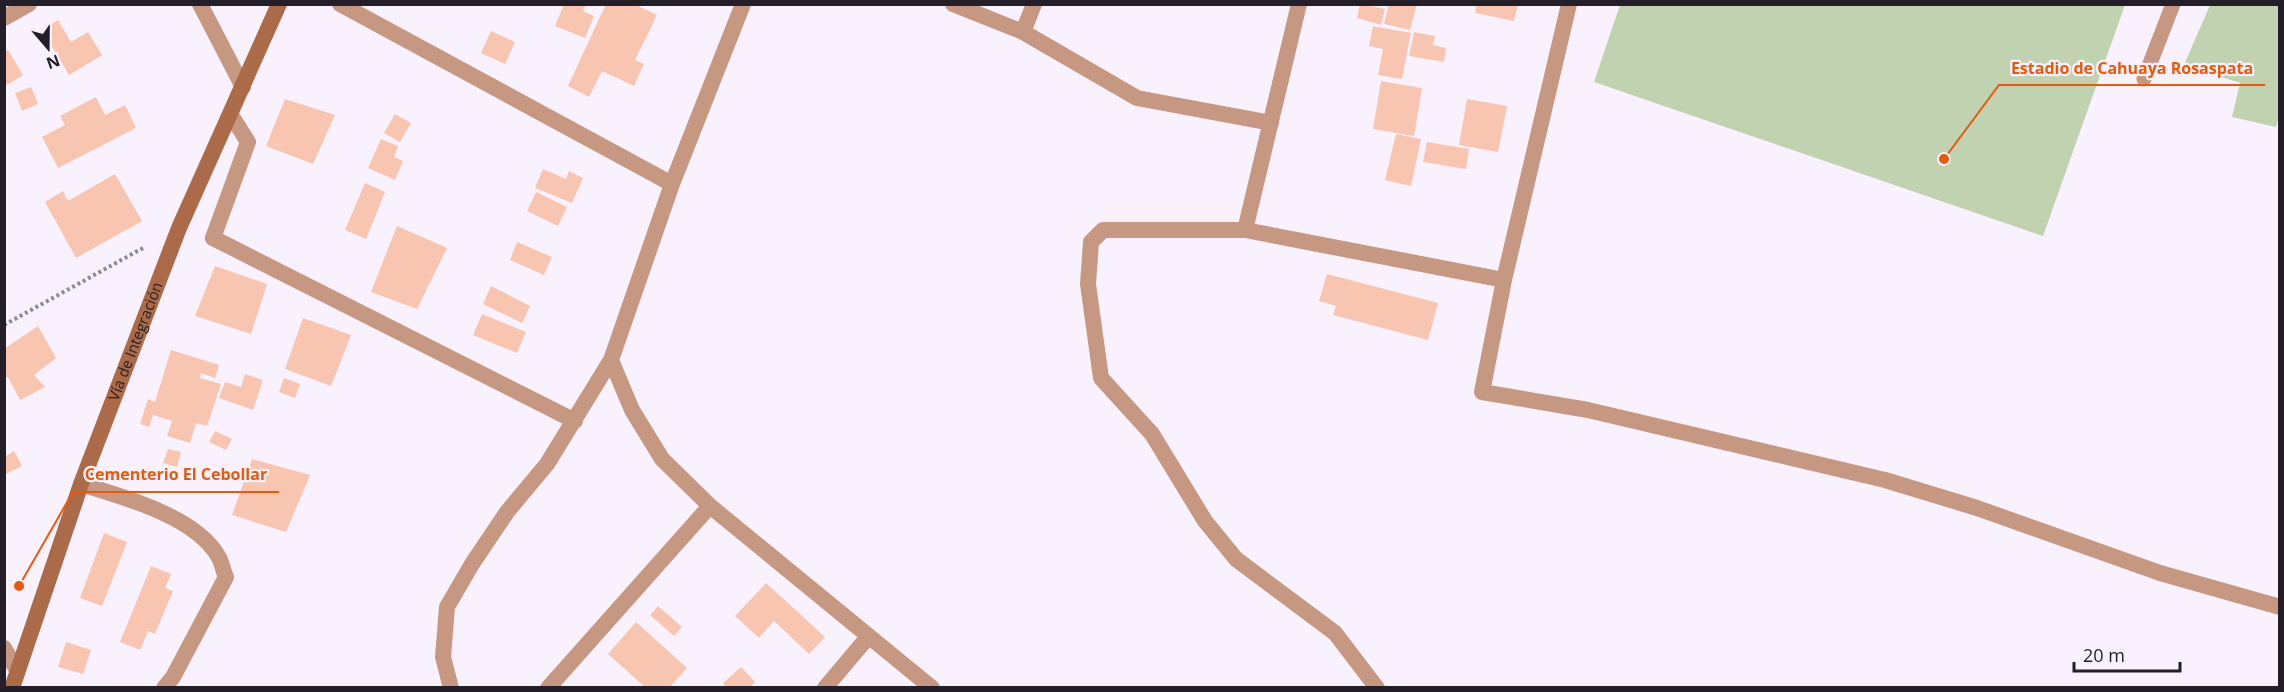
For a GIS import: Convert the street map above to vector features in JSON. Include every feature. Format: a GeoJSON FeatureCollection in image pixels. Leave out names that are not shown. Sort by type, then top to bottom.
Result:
{"type":"FeatureCollection","features":[{"type":"Feature","properties":{"kind":"main road","name":"Vía de Integración"},"geometry":{"type":"LineString","coordinates":[[12,687],[81,484],[179,228],[279,4]]}},
{"type":"Feature","properties":{"kind":"street"},"geometry":{"type":"LineString","coordinates":[[4,18],[29,4]]}},
{"type":"Feature","properties":{"kind":"street"},"geometry":{"type":"LineString","coordinates":[[200,4],[243,87]]}},
{"type":"Feature","properties":{"kind":"street"},"geometry":{"type":"LineString","coordinates":[[340,4],[672,184]]}},
{"type":"Feature","properties":{"kind":"street"},"geometry":{"type":"LineString","coordinates":[[451,687],[442,657],[447,607],[472,564],[507,512],[547,464],[611,360],[672,184],[743,4]]}},
{"type":"Feature","properties":{"kind":"street"},"geometry":{"type":"LineString","coordinates":[[953,4],[1023,33],[1137,98],[1271,123]]}},
{"type":"Feature","properties":{"kind":"street"},"geometry":{"type":"LineString","coordinates":[[1023,33],[1034,4]]}},
{"type":"Feature","properties":{"kind":"street"},"geometry":{"type":"LineString","coordinates":[[1245,230],[1299,4]]}},
{"type":"Feature","properties":{"kind":"street"},"geometry":{"type":"LineString","coordinates":[[1569,4],[1504,280],[1482,392],[1588,410],[1885,480],[1977,508],[2160,573],[2280,607]]}},
{"type":"Feature","properties":{"kind":"street"},"geometry":{"type":"LineString","coordinates":[[231,115],[248,142],[213,238],[575,421]]}},
{"type":"Feature","properties":{"kind":"street"},"geometry":{"type":"LineString","coordinates":[[1377,687],[1335,633],[1236,559],[1205,521],[1152,434],[1101,378],[1088,284],[1091,242],[1103,230],[1245,230],[1504,280]]}},
{"type":"Feature","properties":{"kind":"street"},"geometry":{"type":"LineString","coordinates":[[611,360],[632,410],[662,459],[710,506],[932,687]]}},
{"type":"Feature","properties":{"kind":"street"},"geometry":{"type":"LineString","coordinates":[[81,484],[118,495],[176,519],[200,536],[218,555],[226,577],[172,677],[164,687]]}},
{"type":"Feature","properties":{"kind":"street"},"geometry":{"type":"LineString","coordinates":[[548,687],[710,506]]}},
{"type":"Feature","properties":{"kind":"street"},"geometry":{"type":"LineString","coordinates":[[825,687],[868,637]]}},
{"type":"Feature","properties":{"kind":"street"},"geometry":{"type":"LineString","coordinates":[[4,648],[17,670]]}},
{"type":"Feature","properties":{"kind":"lane"},"geometry":{"type":"LineString","coordinates":[[2144,79],[2173,4]]}},
{"type":"Feature","properties":{"kind":"path"},"geometry":{"type":"LineString","coordinates":[[4,325],[179,228]]}},
{"type":"Feature","properties":{"kind":"green space"},"geometry":{"type":"Polygon","coordinates":[[[1620,4],[2125,5],[2043,236],[1594,82],[1620,4]]]}},
{"type":"Feature","properties":{"kind":"green space"},"geometry":{"type":"Polygon","coordinates":[[[2276,4],[2280,6],[2280,114],[2276,127],[2232,117],[2240,83],[2184,65],[2210,5],[2276,4]]]}},
{"type":"Feature","properties":{"kind":"building"},"geometry":{"type":"Polygon","coordinates":[[[564,4],[586,4],[583,11],[594,16],[585,38],[555,26],[564,4]]]}},
{"type":"Feature","properties":{"kind":"building"},"geometry":{"type":"Polygon","coordinates":[[[606,4],[634,4],[657,15],[635,60],[644,64],[634,86],[602,71],[589,97],[568,86],[606,4]]]}},
{"type":"Feature","properties":{"kind":"building"},"geometry":{"type":"Polygon","coordinates":[[[1360,4],[1385,9],[1381,25],[1357,18],[1360,4]]]}},
{"type":"Feature","properties":{"kind":"building"},"geometry":{"type":"Polygon","coordinates":[[[1389,4],[1417,4],[1410,30],[1384,24],[1389,4]]]}},
{"type":"Feature","properties":{"kind":"building"},"geometry":{"type":"Polygon","coordinates":[[[1477,4],[1518,4],[1514,21],[1475,13],[1477,4]]]}},
{"type":"Feature","properties":{"kind":"building"},"geometry":{"type":"Polygon","coordinates":[[[58,20],[71,42],[88,32],[102,55],[69,75],[42,30],[58,20]]]}},
{"type":"Feature","properties":{"kind":"building"},"geometry":{"type":"Polygon","coordinates":[[[1373,26],[1411,33],[1402,79],[1378,75],[1383,49],[1369,46],[1373,26]]]}},
{"type":"Feature","properties":{"kind":"building"},"geometry":{"type":"Polygon","coordinates":[[[491,31],[515,42],[505,64],[481,53],[491,31]]]}},
{"type":"Feature","properties":{"kind":"building"},"geometry":{"type":"Polygon","coordinates":[[[1414,32],[1435,36],[1433,45],[1446,48],[1444,62],[1409,56],[1414,32]]]}},
{"type":"Feature","properties":{"kind":"building"},"geometry":{"type":"Polygon","coordinates":[[[8,50],[23,75],[7,85],[4,80],[4,52],[8,50]]]}},
{"type":"Feature","properties":{"kind":"building"},"geometry":{"type":"Polygon","coordinates":[[[1381,81],[1422,88],[1414,136],[1373,129],[1381,81]]]}},
{"type":"Feature","properties":{"kind":"building"},"geometry":{"type":"Polygon","coordinates":[[[31,87],[38,104],[22,111],[15,93],[31,87]]]}},
{"type":"Feature","properties":{"kind":"building"},"geometry":{"type":"Polygon","coordinates":[[[96,97],[105,115],[125,105],[136,128],[58,168],[42,137],[65,125],[60,116],[96,97]]]}},
{"type":"Feature","properties":{"kind":"building"},"geometry":{"type":"Polygon","coordinates":[[[285,99],[335,115],[313,164],[266,146],[285,99]]]}},
{"type":"Feature","properties":{"kind":"building"},"geometry":{"type":"Polygon","coordinates":[[[1467,99],[1507,106],[1498,152],[1459,145],[1467,99]]]}},
{"type":"Feature","properties":{"kind":"building"},"geometry":{"type":"Polygon","coordinates":[[[395,114],[411,123],[400,142],[384,133],[395,114]]]}},
{"type":"Feature","properties":{"kind":"building"},"geometry":{"type":"Polygon","coordinates":[[[1396,134],[1421,139],[1411,186],[1385,180],[1396,134]]]}},
{"type":"Feature","properties":{"kind":"building"},"geometry":{"type":"Polygon","coordinates":[[[381,139],[398,146],[394,157],[403,161],[395,180],[368,168],[381,139]]]}},
{"type":"Feature","properties":{"kind":"building"},"geometry":{"type":"Polygon","coordinates":[[[1427,142],[1469,149],[1466,169],[1423,162],[1427,142]]]}},
{"type":"Feature","properties":{"kind":"building"},"geometry":{"type":"Polygon","coordinates":[[[543,169],[566,179],[569,171],[583,178],[572,203],[535,188],[543,169]]]}},
{"type":"Feature","properties":{"kind":"building"},"geometry":{"type":"Polygon","coordinates":[[[115,174],[142,221],[76,258],[45,202],[63,191],[68,201],[115,174]]]}},
{"type":"Feature","properties":{"kind":"building"},"geometry":{"type":"Polygon","coordinates":[[[365,183],[385,192],[366,239],[345,230],[365,183]]]}},
{"type":"Feature","properties":{"kind":"building"},"geometry":{"type":"Polygon","coordinates":[[[536,192],[567,207],[558,226],[527,211],[536,192]]]}},
{"type":"Feature","properties":{"kind":"building"},"geometry":{"type":"Polygon","coordinates":[[[397,226],[447,248],[417,309],[371,292],[397,226]]]}},
{"type":"Feature","properties":{"kind":"building"},"geometry":{"type":"Polygon","coordinates":[[[517,242],[552,257],[544,275],[510,260],[517,242]]]}},
{"type":"Feature","properties":{"kind":"building"},"geometry":{"type":"Polygon","coordinates":[[[215,266],[267,284],[251,334],[195,316],[215,266]]]}},
{"type":"Feature","properties":{"kind":"building"},"geometry":{"type":"Polygon","coordinates":[[[1327,274],[1438,303],[1428,340],[1333,315],[1336,306],[1319,301],[1327,274]]]}},
{"type":"Feature","properties":{"kind":"building"},"geometry":{"type":"Polygon","coordinates":[[[491,286],[530,306],[522,323],[483,304],[491,286]]]}},
{"type":"Feature","properties":{"kind":"building"},"geometry":{"type":"Polygon","coordinates":[[[482,314],[526,332],[517,353],[473,335],[482,314]]]}},
{"type":"Feature","properties":{"kind":"building"},"geometry":{"type":"Polygon","coordinates":[[[303,318],[351,335],[331,386],[285,369],[303,318]]]}},
{"type":"Feature","properties":{"kind":"building"},"geometry":{"type":"Polygon","coordinates":[[[38,326],[56,358],[34,375],[45,387],[20,400],[8,377],[4,378],[4,349],[38,326]]]}},
{"type":"Feature","properties":{"kind":"building"},"geometry":{"type":"Polygon","coordinates":[[[171,350],[219,365],[215,378],[201,373],[200,378],[221,384],[207,426],[196,423],[190,443],[167,436],[172,421],[153,415],[149,427],[140,424],[148,399],[155,402],[171,350]]]}},
{"type":"Feature","properties":{"kind":"building"},"geometry":{"type":"Polygon","coordinates":[[[245,374],[263,380],[253,410],[219,398],[225,382],[241,387],[245,374]]]}},
{"type":"Feature","properties":{"kind":"building"},"geometry":{"type":"Polygon","coordinates":[[[284,378],[300,384],[295,398],[279,392],[284,378]]]}},
{"type":"Feature","properties":{"kind":"building"},"geometry":{"type":"Polygon","coordinates":[[[215,431],[232,439],[226,450],[209,442],[215,431]]]}},
{"type":"Feature","properties":{"kind":"building"},"geometry":{"type":"Polygon","coordinates":[[[168,449],[181,452],[177,467],[163,463],[168,449]]]}},
{"type":"Feature","properties":{"kind":"building"},"geometry":{"type":"Polygon","coordinates":[[[14,451],[22,466],[4,475],[4,457],[14,451]]]}},
{"type":"Feature","properties":{"kind":"building"},"geometry":{"type":"Polygon","coordinates":[[[252,459],[310,475],[286,532],[232,515],[252,459]]]}},
{"type":"Feature","properties":{"kind":"building"},"geometry":{"type":"Polygon","coordinates":[[[104,533],[127,542],[102,606],[80,598],[104,533]]]}},
{"type":"Feature","properties":{"kind":"building"},"geometry":{"type":"Polygon","coordinates":[[[151,566],[171,574],[165,588],[173,591],[155,634],[148,631],[140,650],[120,642],[151,566]]]}},
{"type":"Feature","properties":{"kind":"building"},"geometry":{"type":"Polygon","coordinates":[[[766,583],[825,637],[809,654],[774,621],[759,638],[735,616],[766,583]]]}},
{"type":"Feature","properties":{"kind":"building"},"geometry":{"type":"Polygon","coordinates":[[[658,606],[682,627],[674,636],[650,615],[658,606]]]}},
{"type":"Feature","properties":{"kind":"building"},"geometry":{"type":"Polygon","coordinates":[[[636,622],[687,668],[669,688],[646,688],[608,654],[636,622]]]}},
{"type":"Feature","properties":{"kind":"building"},"geometry":{"type":"Polygon","coordinates":[[[66,642],[91,650],[83,674],[58,667],[66,642]]]}},
{"type":"Feature","properties":{"kind":"building"},"geometry":{"type":"Polygon","coordinates":[[[741,667],[755,682],[749,688],[726,688],[723,683],[741,667]]]}},
{"type":"Feature","properties":{"kind":"place","name":"Estadio de Cahuaya Rosaspata"},"geometry":{"type":"Point","coordinates":[1944,159]}},
{"type":"Feature","properties":{"kind":"place","name":"Cementerio El Cebollar"},"geometry":{"type":"Point","coordinates":[19,586]}}]}
